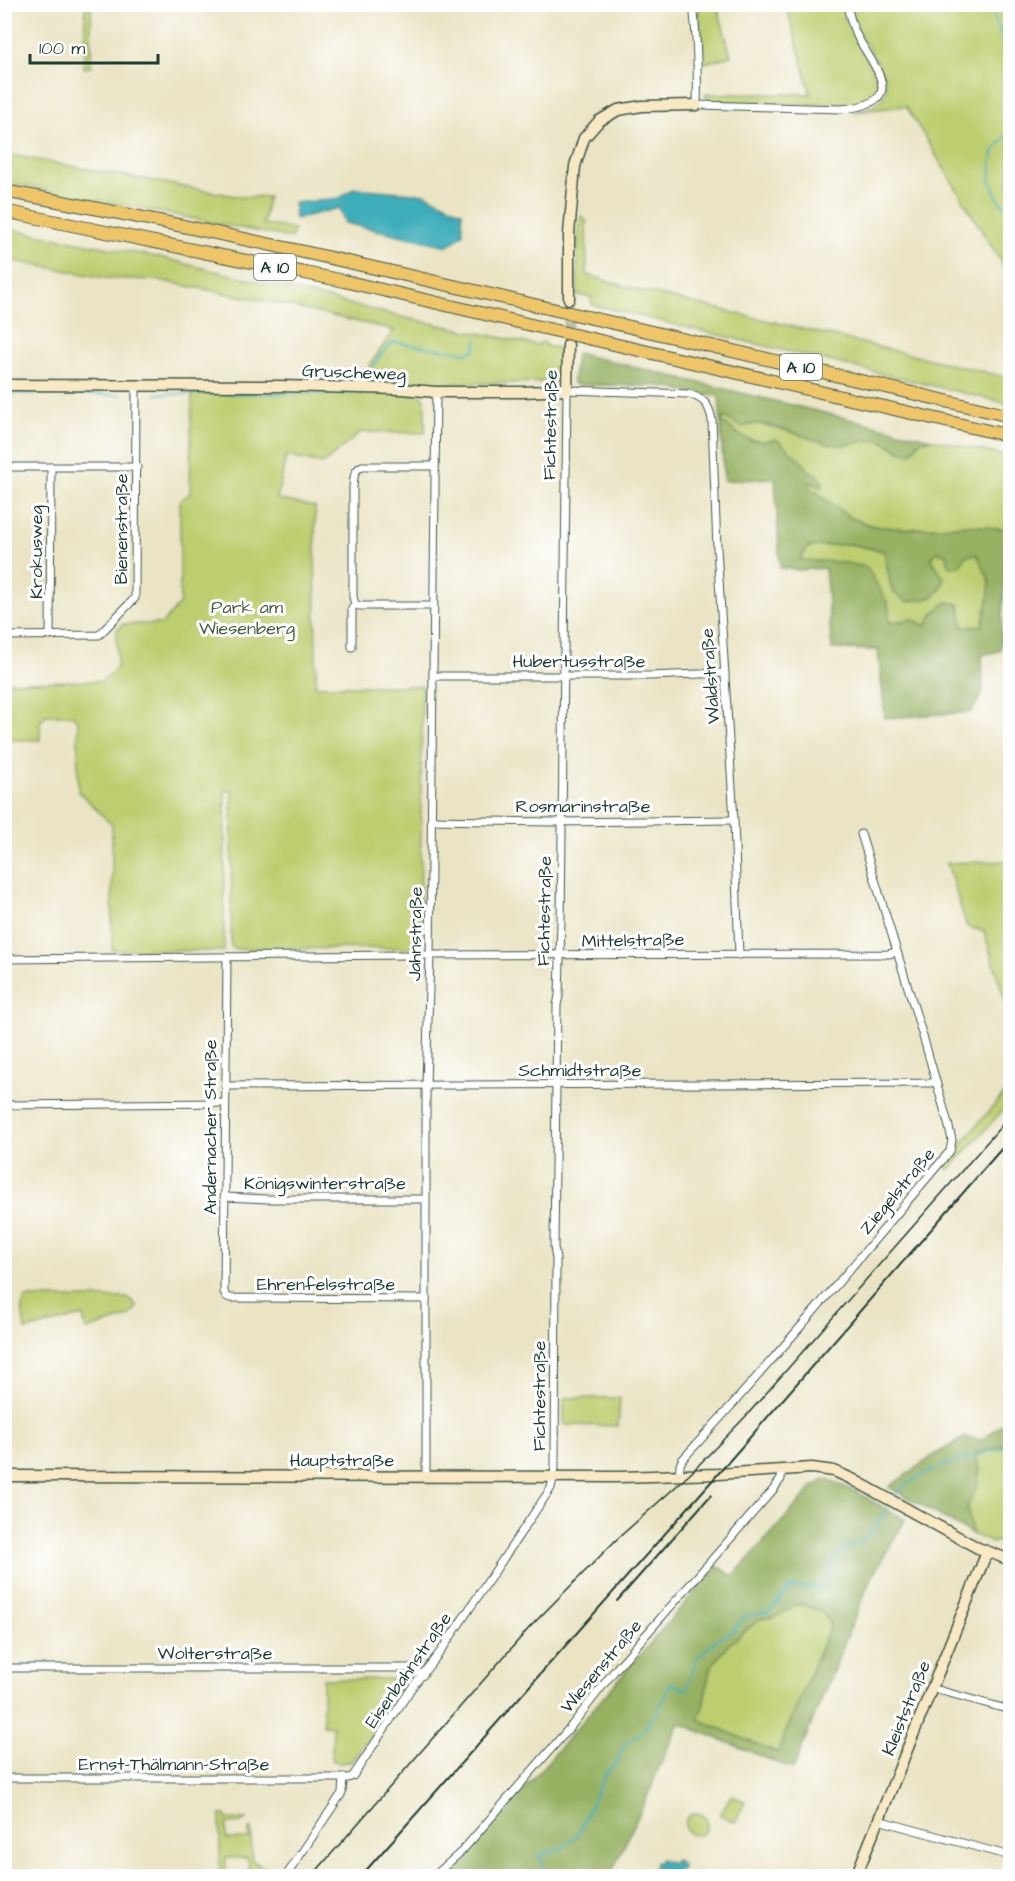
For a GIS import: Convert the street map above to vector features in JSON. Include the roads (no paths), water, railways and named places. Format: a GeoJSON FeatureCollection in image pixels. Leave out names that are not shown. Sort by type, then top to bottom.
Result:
{"type":"FeatureCollection","features":[{"type":"Feature","properties":{"kind":"highway","name":"A 10"},"geometry":{"type":"LineString","coordinates":[[4,191],[349,261],[1011,416]]}},
{"type":"Feature","properties":{"kind":"highway","name":"A 10"},"geometry":{"type":"LineString","coordinates":[[4,211],[344,281],[1011,436]]}},
{"type":"Feature","properties":{"kind":"street"},"geometry":{"type":"LineString","coordinates":[[693,4],[697,34],[697,105]]}},
{"type":"Feature","properties":{"kind":"street"},"geometry":{"type":"LineString","coordinates":[[568,299],[569,234],[575,166],[584,138],[599,121],[618,110],[642,105],[842,109],[857,108],[872,103],[882,92],[880,74],[856,34],[847,4]]}},
{"type":"Feature","properties":{"kind":"street","name":"Fichtestraße"},"geometry":{"type":"LineString","coordinates":[[555,1476],[556,1260],[554,1247],[567,558],[565,534],[568,345]]}},
{"type":"Feature","properties":{"kind":"street","name":"Gruscheweg"},"geometry":{"type":"LineString","coordinates":[[4,385],[280,386],[436,392],[567,390],[689,394],[701,398]]}},
{"type":"Feature","properties":{"kind":"street","name":"Bienenstraße"},"geometry":{"type":"LineString","coordinates":[[4,636],[99,635],[135,598],[136,386]]}},
{"type":"Feature","properties":{"kind":"street","name":"Jahnstraße"},"geometry":{"type":"LineString","coordinates":[[426,1476],[426,1086],[430,956],[436,392]]}},
{"type":"Feature","properties":{"kind":"street","name":"Waldstraße"},"geometry":{"type":"LineString","coordinates":[[701,398],[710,409],[712,420],[717,548],[734,820],[739,955]]}},
{"type":"Feature","properties":{"kind":"street"},"geometry":{"type":"LineString","coordinates":[[433,606],[359,606],[355,603],[353,597],[353,488],[356,469],[362,466],[435,466]]}},
{"type":"Feature","properties":{"kind":"street"},"geometry":{"type":"LineString","coordinates":[[4,467],[136,467]]}},
{"type":"Feature","properties":{"kind":"street","name":"Krokusweg"},"geometry":{"type":"LineString","coordinates":[[50,636],[51,467]]}},
{"type":"Feature","properties":{"kind":"street"},"geometry":{"type":"LineString","coordinates":[[352,647],[352,608],[355,603]]}},
{"type":"Feature","properties":{"kind":"street","name":"Hubertusstraße"},"geometry":{"type":"LineString","coordinates":[[432,676],[565,677],[725,673]]}},
{"type":"Feature","properties":{"kind":"street","name":"Rosmarinstraße"},"geometry":{"type":"LineString","coordinates":[[431,820],[734,820]]}},
{"type":"Feature","properties":{"kind":"street","name":"Ziegelstraße"},"geometry":{"type":"LineString","coordinates":[[679,1475],[682,1460],[950,1151],[952,1140],[936,1082],[861,834]]}},
{"type":"Feature","properties":{"kind":"street","name":"Mittelstraße"},"geometry":{"type":"LineString","coordinates":[[4,959],[888,954],[897,952]]}},
{"type":"Feature","properties":{"kind":"street","name":"Andernacher Straße"},"geometry":{"type":"LineString","coordinates":[[226,957],[224,1197],[224,1292],[226,1296]]}},
{"type":"Feature","properties":{"kind":"street","name":"Schmidtstraße"},"geometry":{"type":"LineString","coordinates":[[225,1086],[936,1082]]}},
{"type":"Feature","properties":{"kind":"street"},"geometry":{"type":"LineString","coordinates":[[4,1105],[225,1103]]}},
{"type":"Feature","properties":{"kind":"street","name":"Königswinterstraße"},"geometry":{"type":"LineString","coordinates":[[224,1197],[426,1198]]}},
{"type":"Feature","properties":{"kind":"street","name":"Ehrenfelsstraße"},"geometry":{"type":"LineString","coordinates":[[226,1296],[230,1298],[426,1299]]}},
{"type":"Feature","properties":{"kind":"street","name":"Hauptstraße"},"geometry":{"type":"LineString","coordinates":[[4,1476],[620,1477],[812,1468],[834,1471],[987,1552],[1011,1560]]}},
{"type":"Feature","properties":{"kind":"street","name":"Wiesenstraße"},"geometry":{"type":"LineString","coordinates":[[434,1876],[462,1851],[572,1725],[615,1670],[773,1490],[781,1479],[782,1469]]}},
{"type":"Feature","properties":{"kind":"street","name":"Eisenbahnstraße"},"geometry":{"type":"LineString","coordinates":[[286,1876],[342,1793],[343,1778],[353,1776],[533,1515],[551,1488],[555,1476]]}},
{"type":"Feature","properties":{"kind":"street","name":"Kleiststraße"},"geometry":{"type":"LineString","coordinates":[[856,1876],[987,1552]]}},
{"type":"Feature","properties":{"kind":"street","name":"Wolterstraße"},"geometry":{"type":"LineString","coordinates":[[4,1668],[410,1668],[423,1675]]}},
{"type":"Feature","properties":{"kind":"street"},"geometry":{"type":"LineString","coordinates":[[932,1688],[1011,1710]]}},
{"type":"Feature","properties":{"kind":"street","name":"Ernst-Thälmann-Straße"},"geometry":{"type":"LineString","coordinates":[[4,1778],[343,1778]]}},
{"type":"Feature","properties":{"kind":"street"},"geometry":{"type":"LineString","coordinates":[[878,1820],[1011,1856]]}},
{"type":"Feature","properties":{"kind":"water"},"geometry":{"type":"Polygon","coordinates":[[[354,188],[425,194],[462,212],[463,234],[448,246],[345,223],[339,208],[295,219],[294,203],[340,198],[354,188]]]}},
{"type":"Feature","properties":{"kind":"water"},"geometry":{"type":"Polygon","coordinates":[[[661,1859],[671,1863],[677,1860],[682,1865],[681,1870],[673,1873],[677,1876],[650,1876],[656,1862],[661,1859]]]}},
{"type":"Feature","properties":{"kind":"waterway"},"geometry":{"type":"LineString","coordinates":[[990,4],[1010,61]]}},
{"type":"Feature","properties":{"kind":"waterway"},"geometry":{"type":"LineString","coordinates":[[1010,132],[993,152],[990,179],[998,199],[1010,212]]}},
{"type":"Feature","properties":{"kind":"waterway"},"geometry":{"type":"LineString","coordinates":[[366,381],[379,357],[393,342],[467,353],[475,350],[477,340]]}},
{"type":"Feature","properties":{"kind":"waterway"},"geometry":{"type":"LineString","coordinates":[[4,393],[121,395]]}},
{"type":"Feature","properties":{"kind":"waterway"},"geometry":{"type":"LineString","coordinates":[[155,394],[353,393]]}},
{"type":"Feature","properties":{"kind":"waterway"},"geometry":{"type":"LineString","coordinates":[[893,1498],[902,1488],[928,1472],[959,1460],[1003,1448],[1010,1443]]}},
{"type":"Feature","properties":{"kind":"waterway"},"geometry":{"type":"LineString","coordinates":[[545,1876],[546,1872],[539,1855],[560,1849],[577,1836],[604,1776],[618,1761],[623,1745],[643,1731],[663,1702],[671,1683],[686,1690],[697,1658],[720,1637],[731,1633],[745,1616],[769,1612],[791,1587],[819,1588],[830,1579],[833,1562],[837,1556],[871,1532],[890,1503]]}},
{"type":"Feature","properties":{"kind":"tunnel"},"geometry":{"type":"LineString","coordinates":[[568,342],[569,299]]}},
{"type":"Feature","properties":{"kind":"tram line"},"geometry":{"type":"LineString","coordinates":[[312,1876],[530,1627],[616,1540],[690,1474],[747,1415],[1010,1116]]}},
{"type":"Feature","properties":{"kind":"railway"},"geometry":{"type":"LineString","coordinates":[[361,1876],[718,1474],[1010,1139]]}},
{"type":"Feature","properties":{"kind":"railway"},"geometry":{"type":"LineString","coordinates":[[617,1601],[711,1495]]}},
{"type":"Feature","properties":{"kind":"park label","name":"Park am Wiesenberg"},"geometry":{"type":"Point","coordinates":[247,617]}}]}
